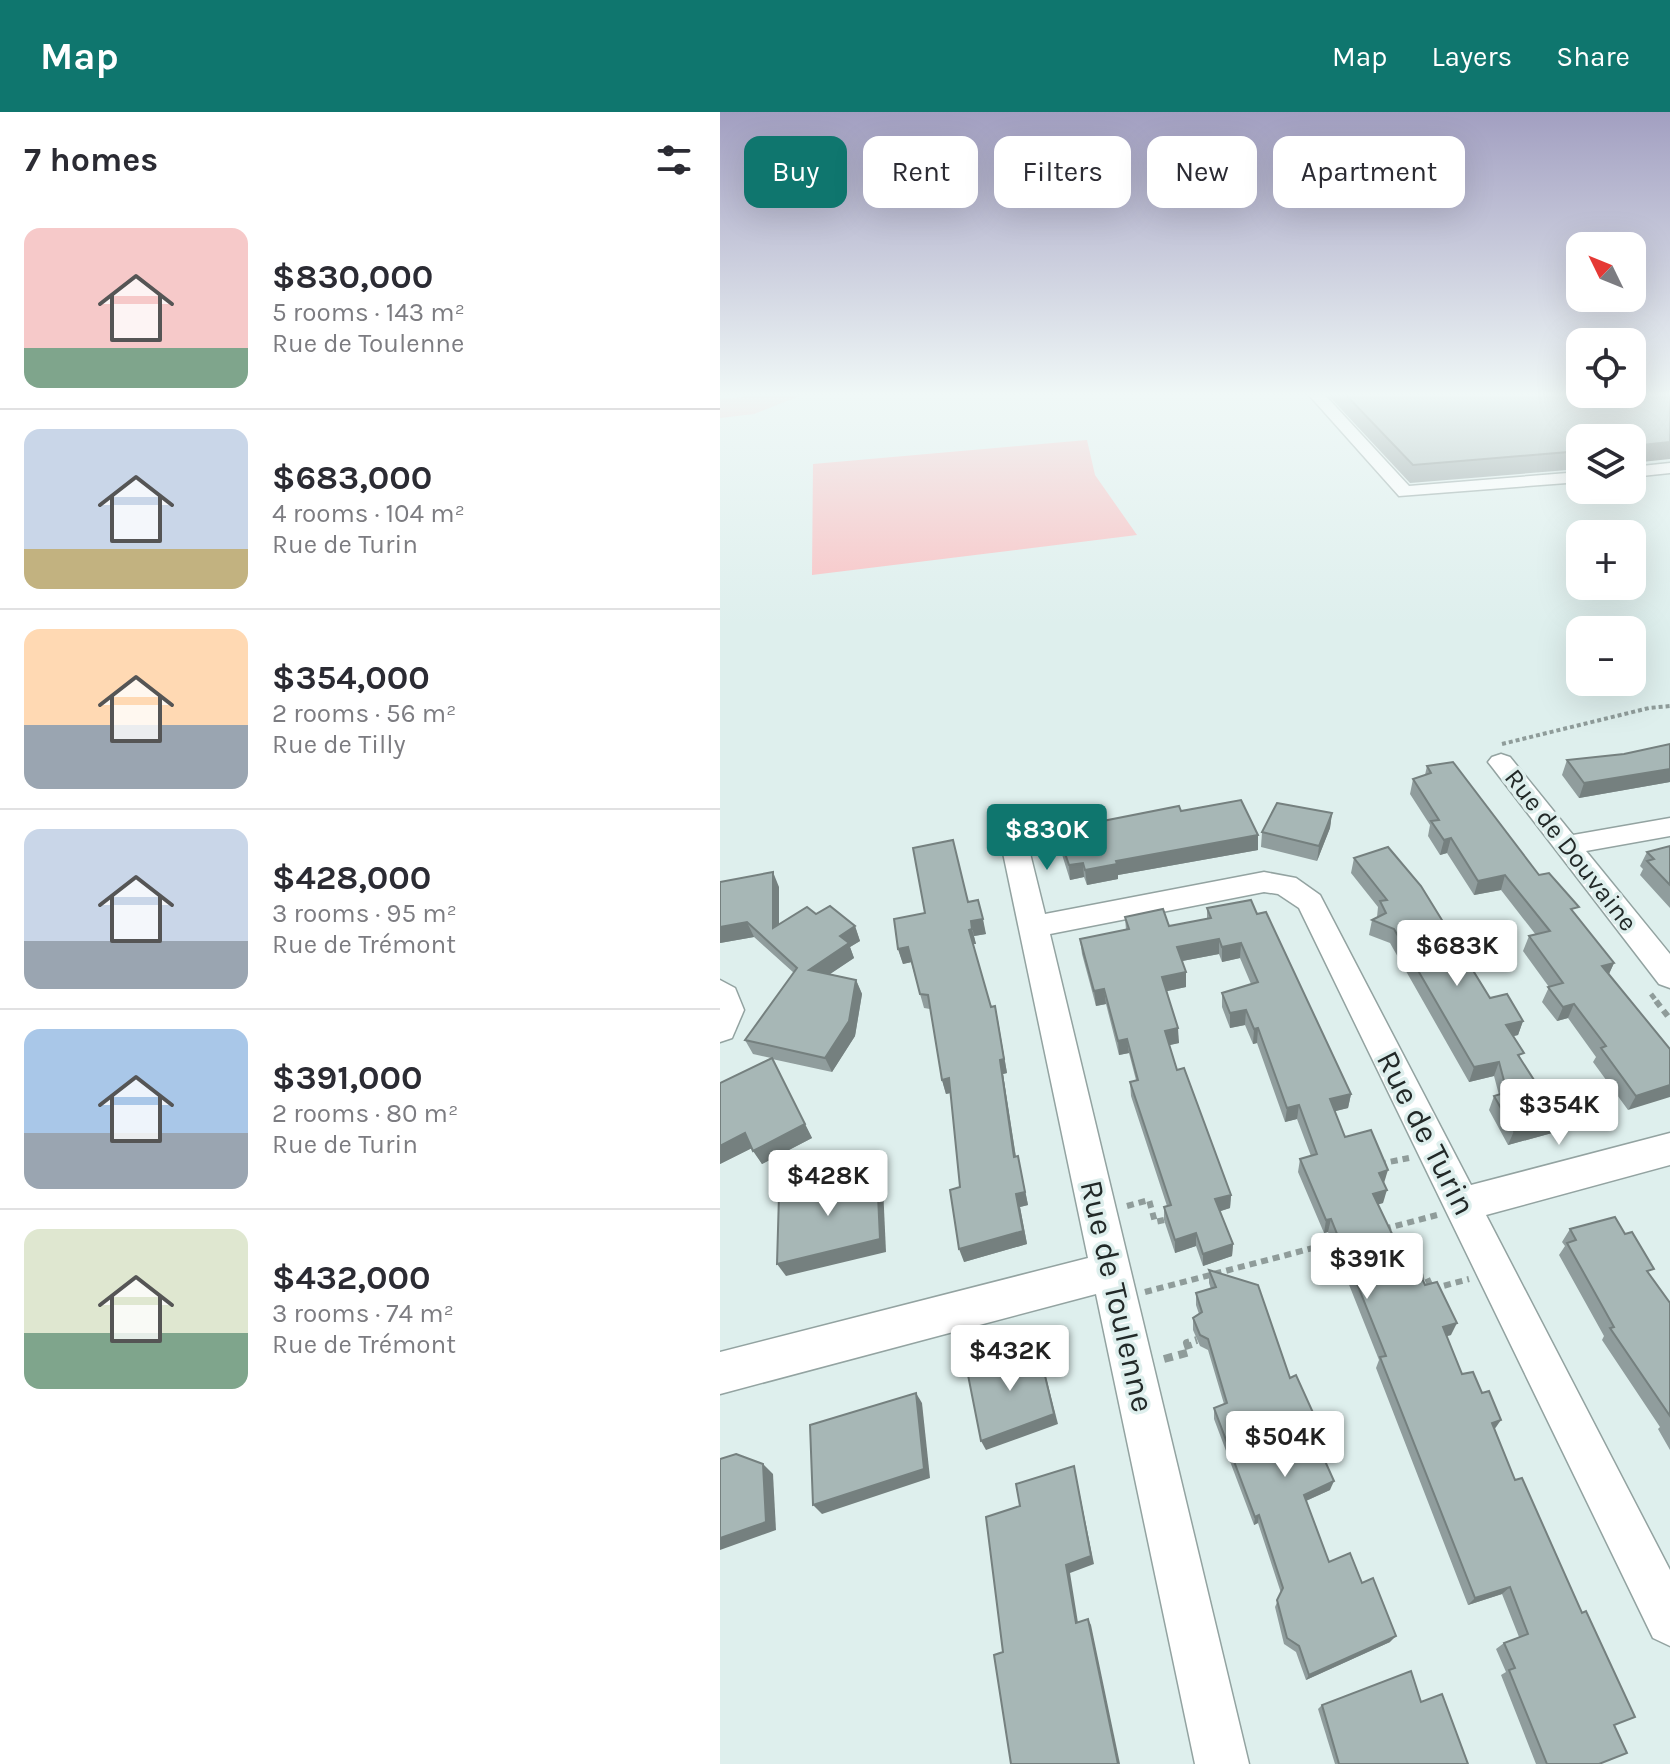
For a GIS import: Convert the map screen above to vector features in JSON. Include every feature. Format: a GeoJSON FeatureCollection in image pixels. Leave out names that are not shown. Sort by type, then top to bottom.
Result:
{"type":"FeatureCollection","features":[{"type":"Feature","properties":{"kind":"street"},"geometry":{"type":"LineString","coordinates":[[1386,471],[1405,492],[1566,478]]}},
{"type":"Feature","properties":{"kind":"street","name":"Rue de Douvaine"},"geometry":{"type":"LineString","coordinates":[[1501,762],[1670,976]]}},
{"type":"Feature","properties":{"kind":"street"},"geometry":{"type":"LineString","coordinates":[[1567,845],[1670,827]]}},
{"type":"Feature","properties":{"kind":"street","name":"Rue de Toulenne"},"geometry":{"type":"LineString","coordinates":[[1011,829],[1098,1214],[1126,1282],[1132,1368],[1222,1764]]}},
{"type":"Feature","properties":{"kind":"street","name":"Rue de Turin"},"geometry":{"type":"LineString","coordinates":[[1033,927],[1253,883],[1274,883],[1296,889],[1310,902],[1436,1151],[1452,1209],[1496,1272],[1670,1621]]}},
{"type":"Feature","properties":{"kind":"street"},"geometry":{"type":"LineString","coordinates":[[720,992],[729,1010],[720,1029]]}},
{"type":"Feature","properties":{"kind":"street"},"geometry":{"type":"LineString","coordinates":[[1452,1209],[1670,1149]]}},
{"type":"Feature","properties":{"kind":"street"},"geometry":{"type":"LineString","coordinates":[[720,1373],[1126,1282]]}},
{"type":"Feature","properties":{"kind":"path"},"geometry":{"type":"LineString","coordinates":[[1501,762],[1496,751],[1508,740],[1670,706]]}},
{"type":"Feature","properties":{"kind":"path"},"geometry":{"type":"LineString","coordinates":[[1380,1174],[1376,1165],[1436,1151]]}},
{"type":"Feature","properties":{"kind":"path"},"geometry":{"type":"LineString","coordinates":[[1098,1214],[1149,1200],[1155,1222],[1164,1220]]}},
{"type":"Feature","properties":{"kind":"path"},"geometry":{"type":"LineString","coordinates":[[1381,1230],[1452,1209]]}},
{"type":"Feature","properties":{"kind":"path"},"geometry":{"type":"LineString","coordinates":[[1126,1282],[1351,1238]]}},
{"type":"Feature","properties":{"kind":"path"},"geometry":{"type":"LineString","coordinates":[[1412,1279],[1426,1276],[1432,1289],[1496,1272]]}},
{"type":"Feature","properties":{"kind":"path"},"geometry":{"type":"LineString","coordinates":[[1132,1368],[1190,1352],[1187,1343],[1197,1340]]}},
{"type":"Feature","properties":{"kind":"shaded area"},"geometry":{"type":"Polygon","coordinates":[[[813,471],[1094,471],[1137,535],[812,575],[813,471]]]}},
{"type":"Feature","properties":{"kind":"building"},"geometry":{"type":"Polygon","coordinates":[[[1670,744],[1670,769],[1584,783],[1567,760],[1624,754],[1670,744]]]}},
{"type":"Feature","properties":{"kind":"building"},"geometry":{"type":"Polygon","coordinates":[[[1453,762],[1539,875],[1549,873],[1579,907],[1571,909],[1614,963],[1602,966],[1670,1049],[1670,1085],[1636,1096],[1601,1048],[1606,1046],[1574,1004],[1563,1007],[1548,987],[1563,983],[1529,936],[1550,931],[1505,875],[1478,881],[1451,838],[1444,840],[1431,821],[1439,820],[1413,779],[1431,773],[1427,766],[1453,762]]]}},
{"type":"Feature","properties":{"kind":"building"},"geometry":{"type":"Polygon","coordinates":[[[1241,800],[1258,835],[1116,861],[1117,864],[1085,870],[1083,863],[1069,865],[1057,830],[1179,806],[1181,811],[1241,800]]]}},
{"type":"Feature","properties":{"kind":"building"},"geometry":{"type":"Polygon","coordinates":[[[1277,803],[1332,813],[1319,846],[1262,832],[1277,803]]]}},
{"type":"Feature","properties":{"kind":"building"},"geometry":{"type":"Polygon","coordinates":[[[953,840],[968,902],[978,900],[983,919],[971,921],[972,929],[969,930],[991,1007],[995,1006],[1014,1157],[1018,1156],[1025,1192],[1016,1194],[1023,1231],[959,1249],[950,1190],[960,1187],[949,1078],[942,1080],[928,995],[920,994],[908,947],[898,949],[894,919],[925,913],[913,848],[953,840]]]}},
{"type":"Feature","properties":{"kind":"building"},"geometry":{"type":"Polygon","coordinates":[[[1670,846],[1670,885],[1647,861],[1654,859],[1647,852],[1670,846]]]}},
{"type":"Feature","properties":{"kind":"building"},"geometry":{"type":"Polygon","coordinates":[[[1388,847],[1421,886],[1490,998],[1507,994],[1523,1021],[1506,1025],[1524,1053],[1518,1055],[1559,1119],[1514,1131],[1494,1096],[1507,1092],[1499,1062],[1474,1067],[1394,929],[1372,920],[1386,913],[1380,901],[1387,900],[1354,858],[1388,847]]]}},
{"type":"Feature","properties":{"kind":"building"},"geometry":{"type":"Polygon","coordinates":[[[773,872],[773,928],[807,907],[816,914],[830,906],[855,926],[840,936],[849,943],[809,970],[856,980],[849,1021],[825,1058],[745,1040],[797,968],[747,922],[720,927],[720,882],[773,872]]]}},
{"type":"Feature","properties":{"kind":"building"},"geometry":{"type":"Polygon","coordinates":[[[1251,900],[1257,914],[1266,912],[1351,1094],[1330,1099],[1345,1137],[1371,1130],[1388,1170],[1379,1173],[1387,1190],[1373,1194],[1394,1238],[1403,1236],[1425,1285],[1437,1282],[1457,1323],[1443,1327],[1462,1374],[1473,1372],[1482,1393],[1489,1391],[1501,1420],[1492,1423],[1515,1480],[1522,1478],[1582,1613],[1586,1611],[1635,1717],[1614,1725],[1627,1753],[1599,1764],[1547,1764],[1509,1670],[1515,1668],[1504,1643],[1528,1634],[1510,1587],[1475,1598],[1380,1357],[1386,1356],[1331,1219],[1326,1220],[1300,1159],[1317,1154],[1299,1105],[1287,1108],[1258,1028],[1254,1029],[1246,1010],[1230,1013],[1222,993],[1258,982],[1241,943],[1222,947],[1219,939],[1177,947],[1186,972],[1162,977],[1178,1028],[1165,1031],[1177,1070],[1184,1068],[1231,1195],[1215,1199],[1233,1244],[1203,1254],[1196,1233],[1175,1240],[1164,1207],[1171,1205],[1130,1082],[1138,1080],[1127,1039],[1118,1041],[1104,989],[1094,991],[1080,939],[1129,929],[1125,917],[1163,909],[1169,926],[1211,918],[1207,908],[1251,900]]]}},
{"type":"Feature","properties":{"kind":"building"},"geometry":{"type":"Polygon","coordinates":[[[772,1058],[805,1124],[753,1151],[745,1133],[720,1146],[720,1083],[772,1058]]]}},
{"type":"Feature","properties":{"kind":"building"},"geometry":{"type":"Polygon","coordinates":[[[877,1173],[880,1239],[777,1264],[779,1195],[877,1173]]]}},
{"type":"Feature","properties":{"kind":"building"},"geometry":{"type":"Polygon","coordinates":[[[1615,1217],[1625,1234],[1632,1232],[1654,1269],[1647,1271],[1670,1303],[1670,1416],[1610,1328],[1614,1327],[1567,1243],[1576,1240],[1570,1229],[1615,1217]]]}},
{"type":"Feature","properties":{"kind":"building"},"geometry":{"type":"Polygon","coordinates":[[[1209,1270],[1258,1285],[1290,1378],[1296,1375],[1315,1417],[1307,1421],[1334,1481],[1304,1495],[1329,1562],[1350,1553],[1362,1583],[1373,1578],[1396,1636],[1309,1675],[1299,1646],[1287,1638],[1277,1600],[1283,1588],[1259,1515],[1255,1517],[1214,1408],[1227,1403],[1208,1339],[1200,1335],[1193,1318],[1202,1312],[1196,1293],[1216,1287],[1209,1270]]]}},
{"type":"Feature","properties":{"kind":"building"},"geometry":{"type":"Polygon","coordinates":[[[1038,1346],[1054,1414],[981,1441],[967,1370],[1038,1346]]]}},
{"type":"Feature","properties":{"kind":"building"},"geometry":{"type":"Polygon","coordinates":[[[916,1393],[924,1469],[813,1505],[810,1425],[916,1393]]]}},
{"type":"Feature","properties":{"kind":"building"},"geometry":{"type":"Polygon","coordinates":[[[736,1454],[763,1464],[766,1522],[720,1538],[720,1459],[736,1454]]]}},
{"type":"Feature","properties":{"kind":"building"},"geometry":{"type":"Polygon","coordinates":[[[1074,1466],[1091,1556],[1066,1565],[1076,1623],[1088,1619],[1118,1764],[1011,1764],[994,1655],[1003,1652],[986,1517],[1020,1506],[1016,1484],[1074,1466]]]}},
{"type":"Feature","properties":{"kind":"building"},"geometry":{"type":"Polygon","coordinates":[[[1411,1671],[1421,1702],[1442,1694],[1468,1764],[1339,1764],[1322,1705],[1411,1671]]]}}]}
